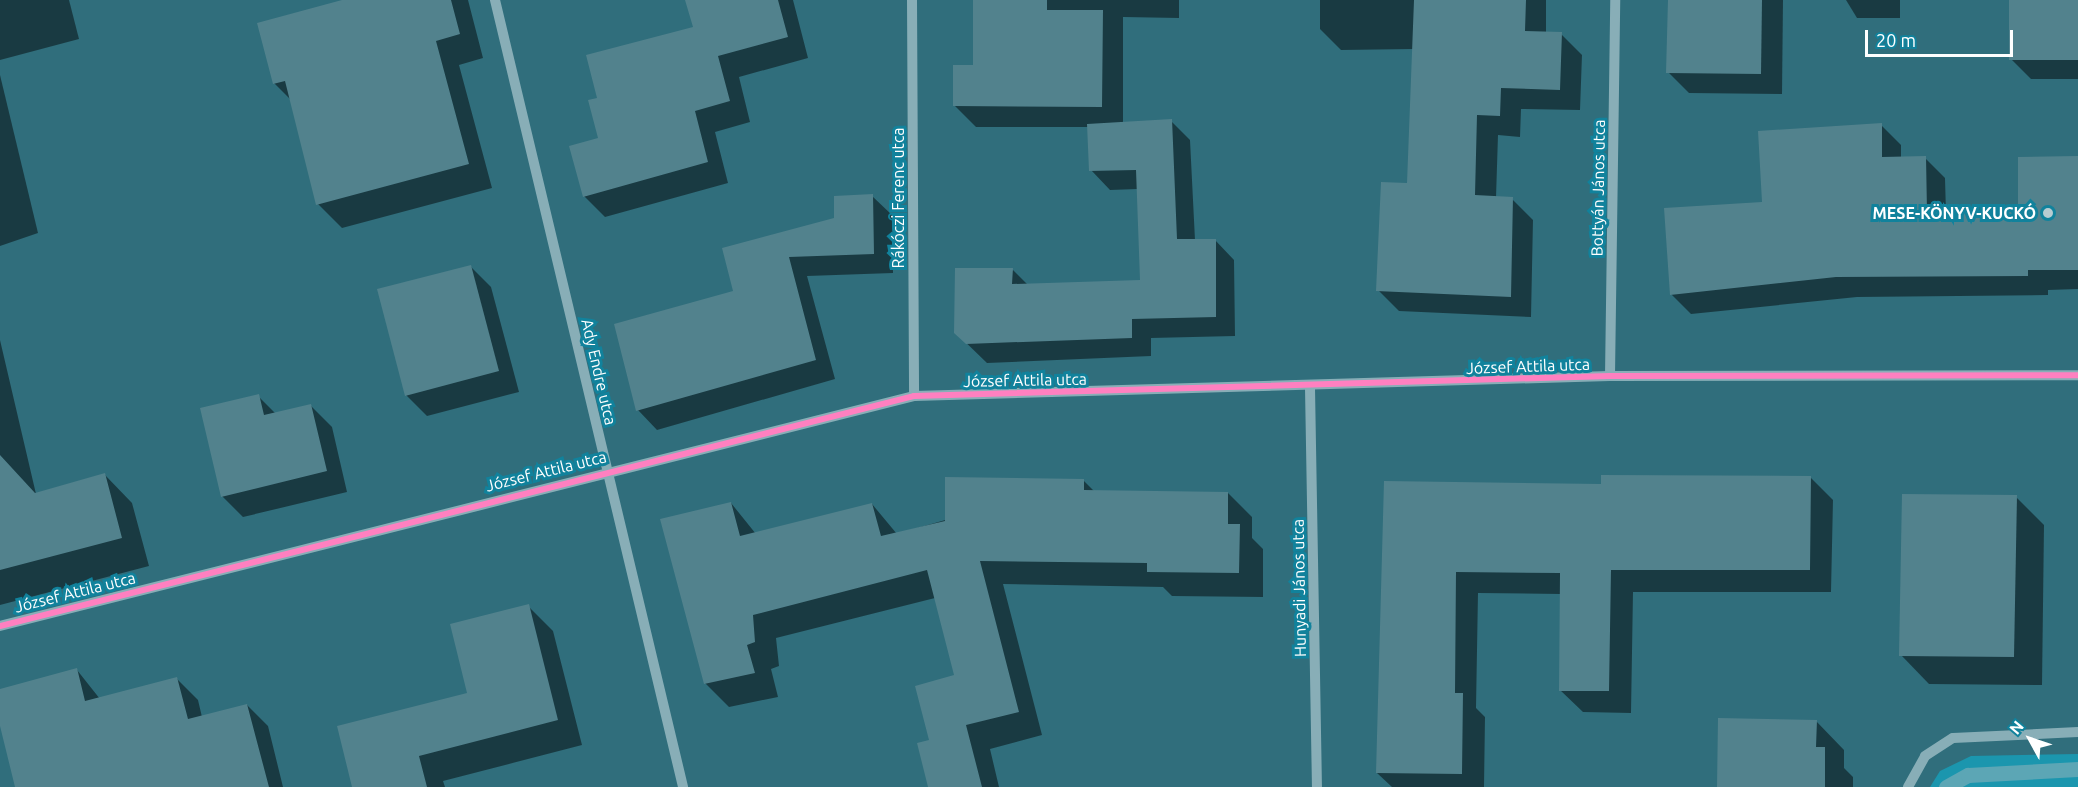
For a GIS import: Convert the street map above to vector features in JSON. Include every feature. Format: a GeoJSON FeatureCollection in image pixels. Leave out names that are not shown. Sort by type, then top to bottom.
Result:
{"type":"FeatureCollection","features":[{"type":"Feature","properties":{"kind":"street","name":"Ady Endre utca"},"geometry":{"type":"LineString","coordinates":[[495,0],[683,787]]}},
{"type":"Feature","properties":{"kind":"street","name":"Rákóczi Ferenc utca"},"geometry":{"type":"LineString","coordinates":[[912,0],[914,396]]}},
{"type":"Feature","properties":{"kind":"street","name":"Bottyán János utca"},"geometry":{"type":"LineString","coordinates":[[1610,376],[1615,0]]}},
{"type":"Feature","properties":{"kind":"street","name":"József Attila utca"},"geometry":{"type":"LineString","coordinates":[[0,626],[607,469],[914,396],[1310,388],[1610,376],[2078,375]]}},
{"type":"Feature","properties":{"kind":"street","name":"Hunyadi János utca"},"geometry":{"type":"LineString","coordinates":[[1310,388],[1317,787]]}},
{"type":"Feature","properties":{"kind":"street"},"geometry":{"type":"LineString","coordinates":[[1908,787],[1925,756],[1953,738],[2078,732]]}},
{"type":"Feature","properties":{"kind":"shaded area"},"geometry":{"type":"Polygon","coordinates":[[[2078,754],[2078,787],[1930,787],[1940,771],[1971,756],[2078,754]]]}},
{"type":"Feature","properties":{"kind":"building"},"geometry":{"type":"Polygon","coordinates":[[[342,0],[451,0],[460,34],[436,41],[469,164],[316,205],[285,81],[273,84],[257,23],[342,0]]]}},
{"type":"Feature","properties":{"kind":"building"},"geometry":{"type":"Polygon","coordinates":[[[685,0],[778,0],[788,37],[718,56],[730,101],[695,111],[708,162],[583,197],[569,146],[598,138],[588,100],[597,98],[586,55],[693,27],[685,0]]]}},
{"type":"Feature","properties":{"kind":"building"},"geometry":{"type":"Polygon","coordinates":[[[973,0],[1047,0],[1047,10],[1103,10],[1102,107],[953,106],[953,65],[973,65],[973,0]]]}},
{"type":"Feature","properties":{"kind":"building"},"geometry":{"type":"Polygon","coordinates":[[[1414,0],[1526,0],[1525,31],[1562,32],[1560,90],[1501,88],[1500,116],[1477,115],[1475,195],[1513,197],[1511,297],[1376,291],[1381,182],[1407,183],[1414,0]]]}},
{"type":"Feature","properties":{"kind":"building"},"geometry":{"type":"Polygon","coordinates":[[[1668,0],[1762,0],[1761,74],[1666,73],[1668,0]]]}},
{"type":"Feature","properties":{"kind":"building"},"geometry":{"type":"Polygon","coordinates":[[[2009,0],[2078,0],[2078,60],[2009,60],[2009,0]]]}},
{"type":"Feature","properties":{"kind":"building"},"geometry":{"type":"Polygon","coordinates":[[[1172,119],[1177,239],[1216,239],[1216,317],[1132,319],[1132,338],[966,344],[954,333],[955,268],[1013,268],[1012,284],[1140,280],[1136,170],[1089,171],[1087,124],[1172,119]]]}},
{"type":"Feature","properties":{"kind":"building"},"geometry":{"type":"Polygon","coordinates":[[[1882,123],[1882,157],[1926,156],[1927,212],[2018,210],[2018,157],[2078,156],[2078,270],[2028,270],[2028,276],[1836,277],[1670,295],[1664,208],[1762,202],[1758,131],[1882,123]]]}},
{"type":"Feature","properties":{"kind":"building"},"geometry":{"type":"Polygon","coordinates":[[[873,194],[874,254],[789,257],[816,360],[636,411],[614,324],[733,291],[722,248],[834,218],[834,196],[873,194]]]}},
{"type":"Feature","properties":{"kind":"building"},"geometry":{"type":"Polygon","coordinates":[[[471,265],[499,371],[405,396],[377,289],[471,265]]]}},
{"type":"Feature","properties":{"kind":"building"},"geometry":{"type":"Polygon","coordinates":[[[259,394],[264,415],[311,404],[327,471],[221,497],[200,408],[259,394]]]}},
{"type":"Feature","properties":{"kind":"building"},"geometry":{"type":"Polygon","coordinates":[[[0,455],[35,493],[105,473],[122,538],[0,570],[0,455]]]}},
{"type":"Feature","properties":{"kind":"building"},"geometry":{"type":"Polygon","coordinates":[[[1601,475],[1811,476],[1810,570],[1611,570],[1609,691],[1559,691],[1560,573],[1456,572],[1455,693],[1463,693],[1462,774],[1376,773],[1384,481],[1601,484],[1601,475]]]}},
{"type":"Feature","properties":{"kind":"building"},"geometry":{"type":"Polygon","coordinates":[[[945,477],[1084,479],[1084,490],[1228,492],[1228,524],[1240,524],[1239,573],[1147,572],[1147,563],[980,561],[1019,712],[966,725],[982,787],[928,787],[917,743],[929,740],[915,686],[954,675],[927,570],[753,615],[755,642],[747,645],[755,673],[704,684],[660,519],[731,502],[740,536],[872,503],[881,536],[945,521],[945,477]]]}},
{"type":"Feature","properties":{"kind":"building"},"geometry":{"type":"Polygon","coordinates":[[[1902,494],[2017,495],[2014,657],[1899,656],[1902,494]]]}},
{"type":"Feature","properties":{"kind":"building"},"geometry":{"type":"Polygon","coordinates":[[[529,604],[558,720],[419,756],[427,787],[352,787],[337,726],[467,693],[450,624],[529,604]]]}},
{"type":"Feature","properties":{"kind":"building"},"geometry":{"type":"Polygon","coordinates":[[[77,668],[85,701],[177,677],[188,719],[247,704],[269,787],[15,787],[0,726],[0,689],[77,668]]]}},
{"type":"Feature","properties":{"kind":"building"},"geometry":{"type":"Polygon","coordinates":[[[1718,718],[1817,720],[1816,747],[1825,747],[1825,787],[1717,787],[1718,718]]]}},
{"type":"Feature","properties":{"kind":"waterway"},"geometry":{"type":"LineString","coordinates":[[1946,787],[1968,775],[2078,769]]}},
{"type":"Feature","properties":{"kind":"cycle path"},"geometry":{"type":"LineString","coordinates":[[0,626],[914,396],[1610,376],[2078,375]]}},
{"type":"Feature","properties":{"kind":"place","name":"MESE-KÖNYV-KUCKÓ"},"geometry":{"type":"Point","coordinates":[2048,213]}}]}
